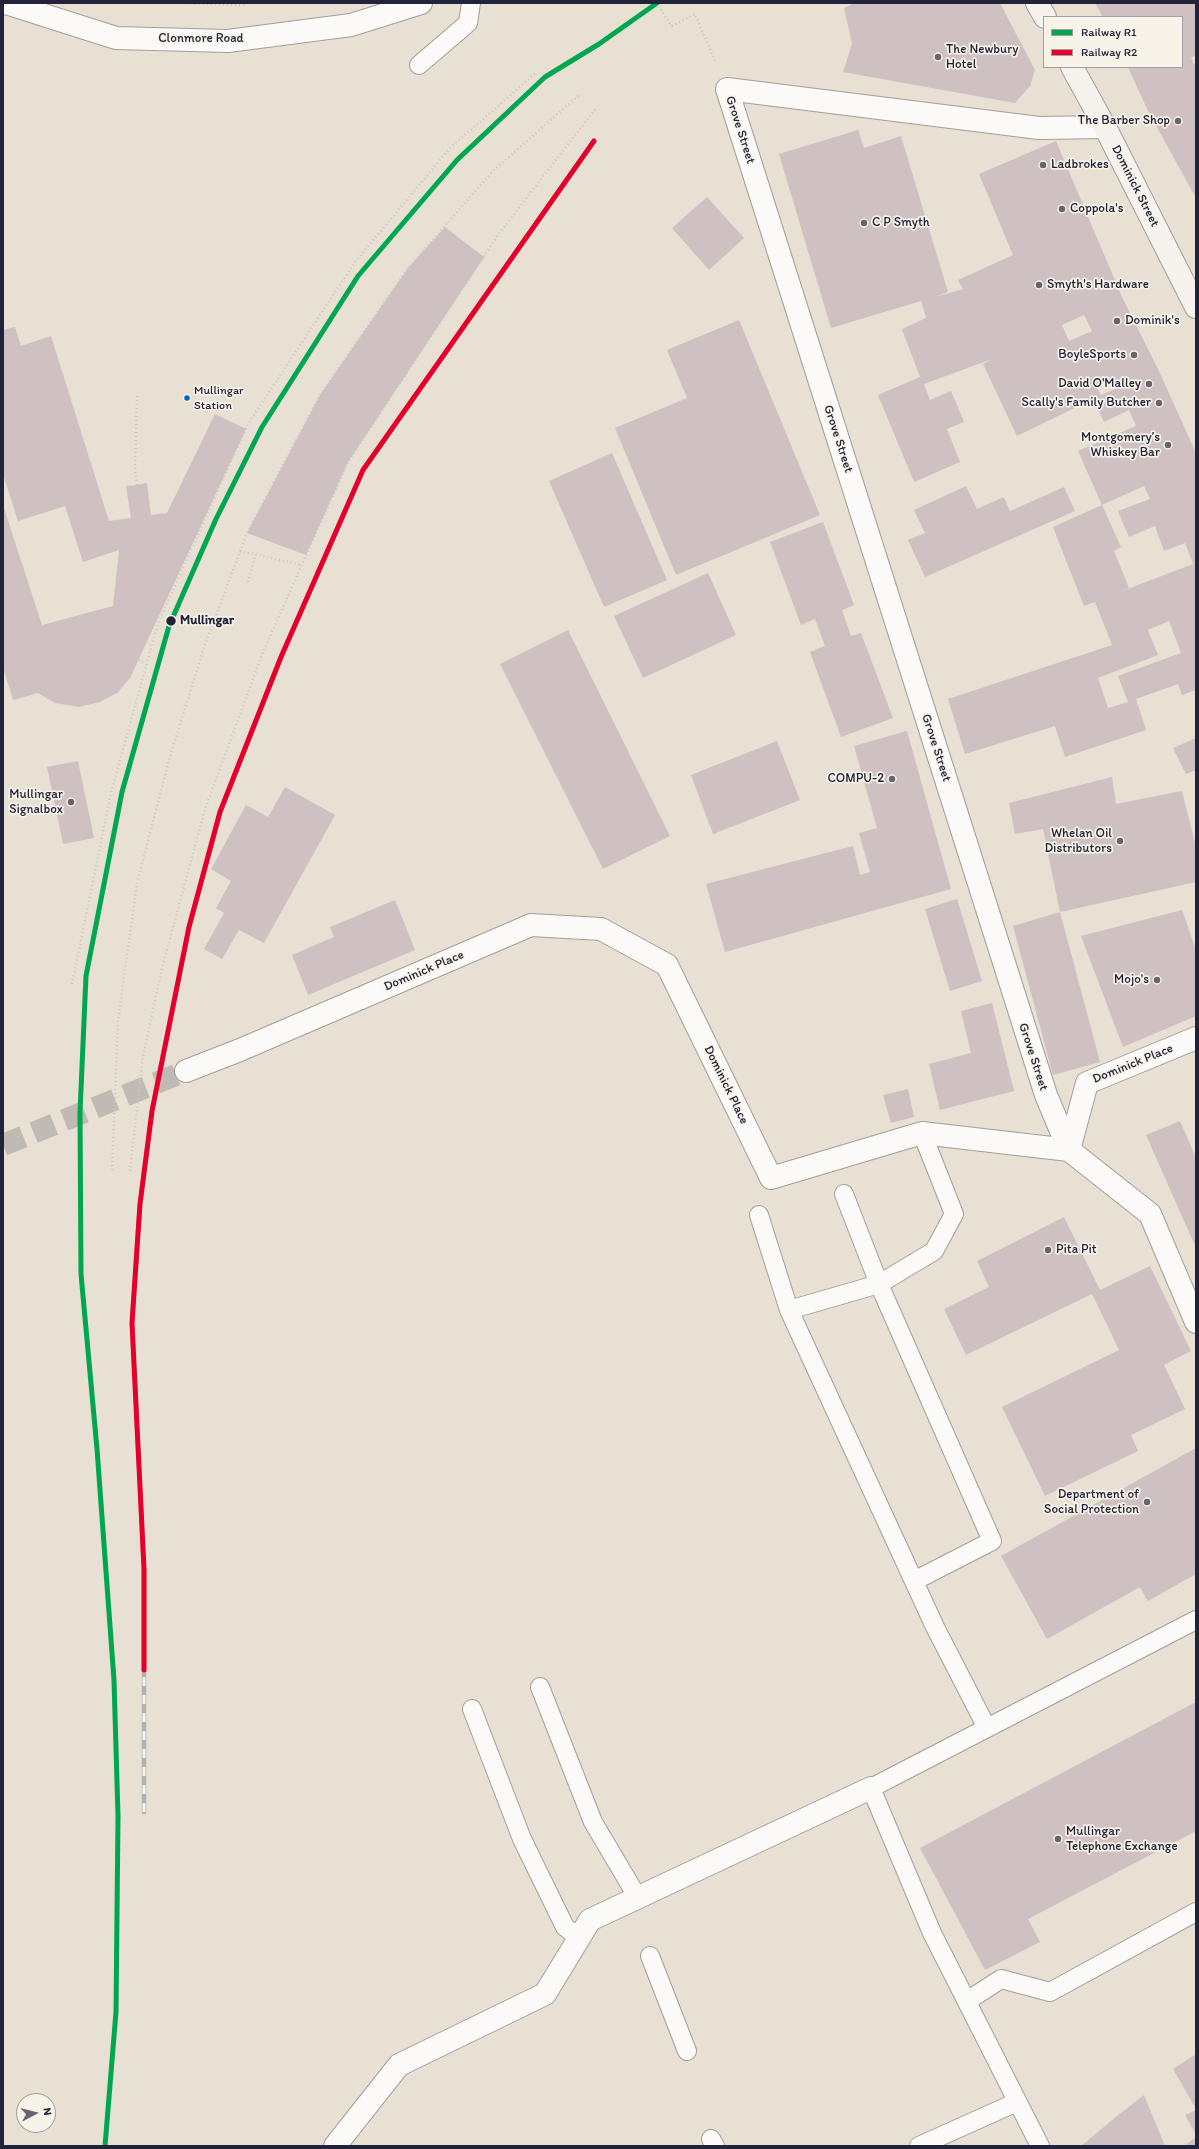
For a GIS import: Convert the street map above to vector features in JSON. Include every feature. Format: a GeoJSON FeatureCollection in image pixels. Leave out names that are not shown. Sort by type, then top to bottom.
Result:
{"type":"FeatureCollection","features":[{"type":"Feature","properties":{"kind":"main road"},"geometry":{"type":"LineString","coordinates":[[1037,3],[1044,16]]}},
{"type":"Feature","properties":{"kind":"main road","name":"Dominick Street"},"geometry":{"type":"LineString","coordinates":[[1073,68],[1106,127],[1196,307]]}},
{"type":"Feature","properties":{"kind":"street","name":"Clonmore Road"},"geometry":{"type":"LineString","coordinates":[[6,3],[116,38],[228,41],[351,25],[421,3]]}},
{"type":"Feature","properties":{"kind":"street","name":"Grove Street"},"geometry":{"type":"LineString","coordinates":[[1069,1150],[1046,1095],[727,89],[1039,128],[1106,127]]}},
{"type":"Feature","properties":{"kind":"street","name":"Dominick Place"},"geometry":{"type":"LineString","coordinates":[[186,1071],[240,1050],[530,925],[601,929],[667,964],[771,1178],[922,1133],[1069,1150],[1087,1083],[1196,1038]]}},
{"type":"Feature","properties":{"kind":"street"},"geometry":{"type":"LineString","coordinates":[[1069,1150],[1150,1214],[1196,1322]]}},
{"type":"Feature","properties":{"kind":"street"},"geometry":{"type":"LineString","coordinates":[[335,2146],[399,2065],[545,1994],[590,1920],[871,1788]]}},
{"type":"Feature","properties":{"kind":"lane"},"geometry":{"type":"LineString","coordinates":[[419,65],[468,23],[471,3]]}},
{"type":"Feature","properties":{"kind":"lane"},"geometry":{"type":"LineString","coordinates":[[789,1310],[878,1284],[934,1250],[954,1214],[922,1133]]}},
{"type":"Feature","properties":{"kind":"lane"},"geometry":{"type":"LineString","coordinates":[[844,1194],[878,1284],[992,1541],[914,1581]]}},
{"type":"Feature","properties":{"kind":"lane"},"geometry":{"type":"LineString","coordinates":[[759,1215],[789,1310],[914,1581],[987,1728]]}},
{"type":"Feature","properties":{"kind":"lane"},"geometry":{"type":"LineString","coordinates":[[1040,2146],[932,1933],[871,1788],[1196,1620]]}},
{"type":"Feature","properties":{"kind":"lane"},"geometry":{"type":"LineString","coordinates":[[540,1688],[593,1822],[638,1898]]}},
{"type":"Feature","properties":{"kind":"lane"},"geometry":{"type":"LineString","coordinates":[[472,1709],[522,1839],[565,1927],[580,1938]]}},
{"type":"Feature","properties":{"kind":"lane"},"geometry":{"type":"LineString","coordinates":[[966,2001],[1001,1979],[1050,1992],[1196,1912]]}},
{"type":"Feature","properties":{"kind":"lane"},"geometry":{"type":"LineString","coordinates":[[650,1956],[687,2051]]}},
{"type":"Feature","properties":{"kind":"lane"},"geometry":{"type":"LineString","coordinates":[[919,2146],[1017,2102]]}},
{"type":"Feature","properties":{"kind":"path"},"geometry":{"type":"LineString","coordinates":[[656,3],[672,26],[695,14],[727,89]]}},
{"type":"Feature","properties":{"kind":"path"},"geometry":{"type":"LineString","coordinates":[[72,984],[111,793],[158,623],[248,424],[355,262],[450,148],[537,72]]}},
{"type":"Feature","properties":{"kind":"path"},"geometry":{"type":"LineString","coordinates":[[112,1170],[118,1021],[137,884],[169,760],[204,647],[247,533],[320,395],[408,268],[493,170],[579,95]]}},
{"type":"Feature","properties":{"kind":"path"},"geometry":{"type":"LineString","coordinates":[[130,1171],[145,1049],[162,968],[205,809],[263,652],[348,462],[498,235],[596,108]]}},
{"type":"Feature","properties":{"kind":"path"},"geometry":{"type":"LineString","coordinates":[[137,396],[135,472],[137,485]]}},
{"type":"Feature","properties":{"kind":"path"},"geometry":{"type":"LineString","coordinates":[[175,550],[165,573],[177,579]]}},
{"type":"Feature","properties":{"kind":"path"},"geometry":{"type":"LineString","coordinates":[[240,551],[255,556],[302,565]]}},
{"type":"Feature","properties":{"kind":"path"},"geometry":{"type":"LineString","coordinates":[[248,582],[255,556]]}},
{"type":"Feature","properties":{"kind":"path"},"geometry":{"type":"LineString","coordinates":[[138,660],[146,665]]}},
{"type":"Feature","properties":{"kind":"building","name":"The Newbury Hotel"},"geometry":{"type":"Polygon","coordinates":[[[855,3],[1000,3],[1035,70],[1030,86],[1015,103],[843,72],[852,44],[844,8],[855,3]]]}},
{"type":"Feature","properties":{"kind":"building"},"geometry":{"type":"Polygon","coordinates":[[[1095,3],[1196,3],[1196,55],[1191,58],[1196,67],[1196,198],[1148,111],[1128,68],[1183,68],[1183,16],[1102,16],[1095,3]]]}},
{"type":"Feature","properties":{"kind":"building"},"geometry":{"type":"Polygon","coordinates":[[[858,130],[864,148],[901,136],[948,292],[935,297],[963,289],[958,280],[1013,255],[979,174],[1056,141],[1122,297],[1158,369],[1196,453],[1196,690],[1182,695],[1178,684],[1136,699],[1146,730],[1065,757],[1055,726],[965,754],[948,699],[1112,645],[1095,602],[1084,606],[1053,527],[1102,505],[1078,451],[1136,426],[1129,410],[1104,422],[1093,399],[1017,436],[983,364],[992,359],[924,384],[930,400],[951,391],[964,422],[947,429],[960,462],[914,482],[878,395],[920,377],[902,329],[926,318],[921,301],[831,328],[779,154],[858,130]],[[1084,315],[1062,325],[1069,341],[1092,331],[1084,315]],[[1110,379],[1096,385],[1101,395],[1115,389],[1110,379]],[[1144,486],[1102,505],[1121,547],[1114,551],[1129,588],[1112,595],[1193,564],[1185,543],[1164,551],[1155,526],[1129,537],[1118,511],[1150,499],[1144,486]],[[1169,621],[1148,630],[1158,655],[1098,678],[1108,708],[1128,702],[1118,676],[1181,653],[1169,621]]]}},
{"type":"Feature","properties":{"kind":"building"},"geometry":{"type":"Polygon","coordinates":[[[707,197],[744,238],[709,270],[672,228],[707,197]]]}},
{"type":"Feature","properties":{"kind":"building"},"geometry":{"type":"Polygon","coordinates":[[[445,227],[484,257],[348,462],[306,555],[247,533],[320,395],[408,268],[445,227]]]}},
{"type":"Feature","properties":{"kind":"building"},"geometry":{"type":"Polygon","coordinates":[[[739,320],[820,515],[676,575],[615,428],[687,398],[667,350],[739,320]]]}},
{"type":"Feature","properties":{"kind":"building"},"geometry":{"type":"Polygon","coordinates":[[[15,327],[21,346],[51,336],[109,521],[131,518],[126,486],[147,483],[151,515],[167,513],[215,414],[246,429],[130,678],[117,693],[100,702],[79,707],[55,703],[38,693],[13,700],[3,667],[3,505],[42,625],[113,606],[119,550],[83,562],[65,506],[18,521],[3,474],[3,330],[15,327]]]}},
{"type":"Feature","properties":{"kind":"building"},"geometry":{"type":"Polygon","coordinates":[[[612,453],[667,580],[604,607],[549,481],[612,453]]]}},
{"type":"Feature","properties":{"kind":"building"},"geometry":{"type":"Polygon","coordinates":[[[966,486],[977,509],[1004,497],[1010,511],[1064,487],[1075,511],[925,577],[908,540],[925,533],[914,510],[966,486]]]}},
{"type":"Feature","properties":{"kind":"building"},"geometry":{"type":"Polygon","coordinates":[[[823,522],[854,605],[842,610],[851,636],[861,633],[893,718],[841,737],[810,652],[825,646],[815,619],[801,625],[770,542],[823,522]]]}},
{"type":"Feature","properties":{"kind":"building"},"geometry":{"type":"Polygon","coordinates":[[[708,573],[736,635],[643,678],[614,616],[708,573]]]}},
{"type":"Feature","properties":{"kind":"building"},"geometry":{"type":"Polygon","coordinates":[[[568,630],[670,836],[603,869],[500,664],[568,630]]]}},
{"type":"Feature","properties":{"kind":"building"},"geometry":{"type":"Polygon","coordinates":[[[907,731],[951,889],[725,952],[706,884],[853,846],[860,875],[870,872],[859,833],[877,828],[854,746],[907,731]]]}},
{"type":"Feature","properties":{"kind":"building"},"geometry":{"type":"Polygon","coordinates":[[[1196,738],[1196,770],[1186,774],[1173,748],[1196,738]]]}},
{"type":"Feature","properties":{"kind":"building"},"geometry":{"type":"Polygon","coordinates":[[[777,741],[800,800],[713,834],[691,775],[777,741]]]}},
{"type":"Feature","properties":{"kind":"building","name":"Mullingar Signalbox"},"geometry":{"type":"Polygon","coordinates":[[[78,761],[94,838],[63,844],[47,767],[78,761]]]}},
{"type":"Feature","properties":{"kind":"building","name":"Whelan Oil Distributors"},"geometry":{"type":"Polygon","coordinates":[[[1112,777],[1116,804],[1182,791],[1196,847],[1196,882],[1060,912],[1043,829],[1015,834],[1009,803],[1112,777]]]}},
{"type":"Feature","properties":{"kind":"building"},"geometry":{"type":"Polygon","coordinates":[[[285,787],[335,815],[264,943],[239,930],[222,959],[204,949],[224,913],[216,908],[231,881],[211,869],[246,805],[268,817],[285,787]]]}},
{"type":"Feature","properties":{"kind":"building"},"geometry":{"type":"Polygon","coordinates":[[[957,899],[982,981],[950,991],[925,909],[957,899]]]}},
{"type":"Feature","properties":{"kind":"building"},"geometry":{"type":"Polygon","coordinates":[[[395,900],[415,950],[308,995],[292,955],[334,937],[330,927],[395,900]]]}},
{"type":"Feature","properties":{"kind":"building"},"geometry":{"type":"Polygon","coordinates":[[[1182,910],[1196,950],[1196,1016],[1123,1047],[1081,936],[1182,910]]]}},
{"type":"Feature","properties":{"kind":"building"},"geometry":{"type":"Polygon","coordinates":[[[1060,912],[1100,1062],[1053,1075],[1013,926],[1060,912]]]}},
{"type":"Feature","properties":{"kind":"building"},"geometry":{"type":"Polygon","coordinates":[[[992,1003],[1014,1091],[940,1110],[929,1064],[971,1053],[961,1011],[992,1003]]]}},
{"type":"Feature","properties":{"kind":"building"},"geometry":{"type":"Polygon","coordinates":[[[908,1089],[914,1117],[891,1123],[883,1095],[908,1089]]]}},
{"type":"Feature","properties":{"kind":"building"},"geometry":{"type":"Polygon","coordinates":[[[1180,1121],[1196,1158],[1196,1248],[1146,1135],[1180,1121]]]}},
{"type":"Feature","properties":{"kind":"building"},"geometry":{"type":"Polygon","coordinates":[[[1064,1217],[1100,1290],[1150,1266],[1191,1351],[1164,1365],[1185,1409],[1131,1435],[1138,1451],[1045,1496],[1002,1407],[1119,1350],[1092,1294],[966,1355],[944,1309],[989,1287],[977,1261],[1064,1217]]]}},
{"type":"Feature","properties":{"kind":"building","name":"Department of Social Protection"},"geometry":{"type":"Polygon","coordinates":[[[1196,1448],[1196,1574],[1148,1601],[1140,1587],[1047,1639],[1001,1556],[1196,1448]]]}},
{"type":"Feature","properties":{"kind":"building","name":"Mullingar Telephone Exchange"},"geometry":{"type":"Polygon","coordinates":[[[1196,1702],[1196,1831],[1028,1919],[1040,1942],[985,1970],[920,1848],[1196,1702]]]}},
{"type":"Feature","properties":{"kind":"building"},"geometry":{"type":"Polygon","coordinates":[[[1196,2054],[1196,2109],[1173,2069],[1196,2054]]]}},
{"type":"Feature","properties":{"kind":"building"},"geometry":{"type":"Polygon","coordinates":[[[1144,2095],[1165,2146],[1081,2146],[1122,2112],[1144,2095]]]}},
{"type":"Feature","properties":{"kind":"building"},"geometry":{"type":"Polygon","coordinates":[[[1196,2110],[1196,2135],[1185,2115],[1196,2110]]]}},
{"type":"Feature","properties":{"kind":"building"},"geometry":{"type":"Polygon","coordinates":[[[1196,2137],[1196,2146],[1184,2146],[1196,2137]]]}},
{"type":"Feature","properties":{"kind":"tunnel"},"geometry":{"type":"LineString","coordinates":[[3,1145],[186,1071]]}},
{"type":"Feature","properties":{"kind":"railway"},"geometry":{"type":"LineString","coordinates":[[144,1812],[144,1569],[132,1323],[140,1204],[152,1111],[189,927],[220,812],[281,657],[363,470],[594,141]]}},
{"type":"Feature","properties":{"kind":"rail line","name":"R1"},"geometry":{"type":"LineString","coordinates":[[105,2146],[116,2012],[118,1816],[114,1680],[97,1449],[81,1274],[80,1112],[86,976],[122,792],[169,626],[216,519],[262,427],[358,276],[457,160],[545,77],[599,44],[657,3]]}},
{"type":"Feature","properties":{"kind":"rail line","name":"R2"},"geometry":{"type":"LineString","coordinates":[[144,1670],[144,1569],[132,1323],[140,1204],[152,1111],[189,927],[220,812],[281,657],[363,470],[594,141]]}},
{"type":"Feature","properties":{"kind":"place","name":"The Newbury Hotel"},"geometry":{"type":"Point","coordinates":[938,57]}},
{"type":"Feature","properties":{"kind":"place","name":"The Barber Shop"},"geometry":{"type":"Point","coordinates":[1178,121]}},
{"type":"Feature","properties":{"kind":"place","name":"Ladbrokes"},"geometry":{"type":"Point","coordinates":[1043,165]}},
{"type":"Feature","properties":{"kind":"place","name":"Coppola's"},"geometry":{"type":"Point","coordinates":[1062,209]}},
{"type":"Feature","properties":{"kind":"place","name":"C P Smyth"},"geometry":{"type":"Point","coordinates":[864,223]}},
{"type":"Feature","properties":{"kind":"place","name":"Smyth's Hardware"},"geometry":{"type":"Point","coordinates":[1039,285]}},
{"type":"Feature","properties":{"kind":"place","name":"Dominik's"},"geometry":{"type":"Point","coordinates":[1117,321]}},
{"type":"Feature","properties":{"kind":"place","name":"BoyleSports"},"geometry":{"type":"Point","coordinates":[1134,355]}},
{"type":"Feature","properties":{"kind":"place","name":"David O'Malley"},"geometry":{"type":"Point","coordinates":[1149,384]}},
{"type":"Feature","properties":{"kind":"place","name":"Mullingar Station"},"geometry":{"type":"Point","coordinates":[187,398]}},
{"type":"Feature","properties":{"kind":"place","name":"Scally's Family Butcher"},"geometry":{"type":"Point","coordinates":[1159,403]}},
{"type":"Feature","properties":{"kind":"place","name":"Montgomery’s Whiskey Bar"},"geometry":{"type":"Point","coordinates":[1168,445]}},
{"type":"Feature","properties":{"kind":"place","name":"Mullingar"},"geometry":{"type":"Point","coordinates":[171,621]}},
{"type":"Feature","properties":{"kind":"place","name":"COMPU-2"},"geometry":{"type":"Point","coordinates":[892,779]}},
{"type":"Feature","properties":{"kind":"place","name":"Mullingar Signalbox"},"geometry":{"type":"Point","coordinates":[71,802]}},
{"type":"Feature","properties":{"kind":"place","name":"Whelan Oil Distributors"},"geometry":{"type":"Point","coordinates":[1120,841]}},
{"type":"Feature","properties":{"kind":"place","name":"Mojo's"},"geometry":{"type":"Point","coordinates":[1157,980]}},
{"type":"Feature","properties":{"kind":"place","name":"Pita Pit"},"geometry":{"type":"Point","coordinates":[1048,1250]}},
{"type":"Feature","properties":{"kind":"place","name":"Department of Social Protection"},"geometry":{"type":"Point","coordinates":[1147,1502]}},
{"type":"Feature","properties":{"kind":"place","name":"Mullingar Telephone Exchange"},"geometry":{"type":"Point","coordinates":[1058,1839]}}]}
